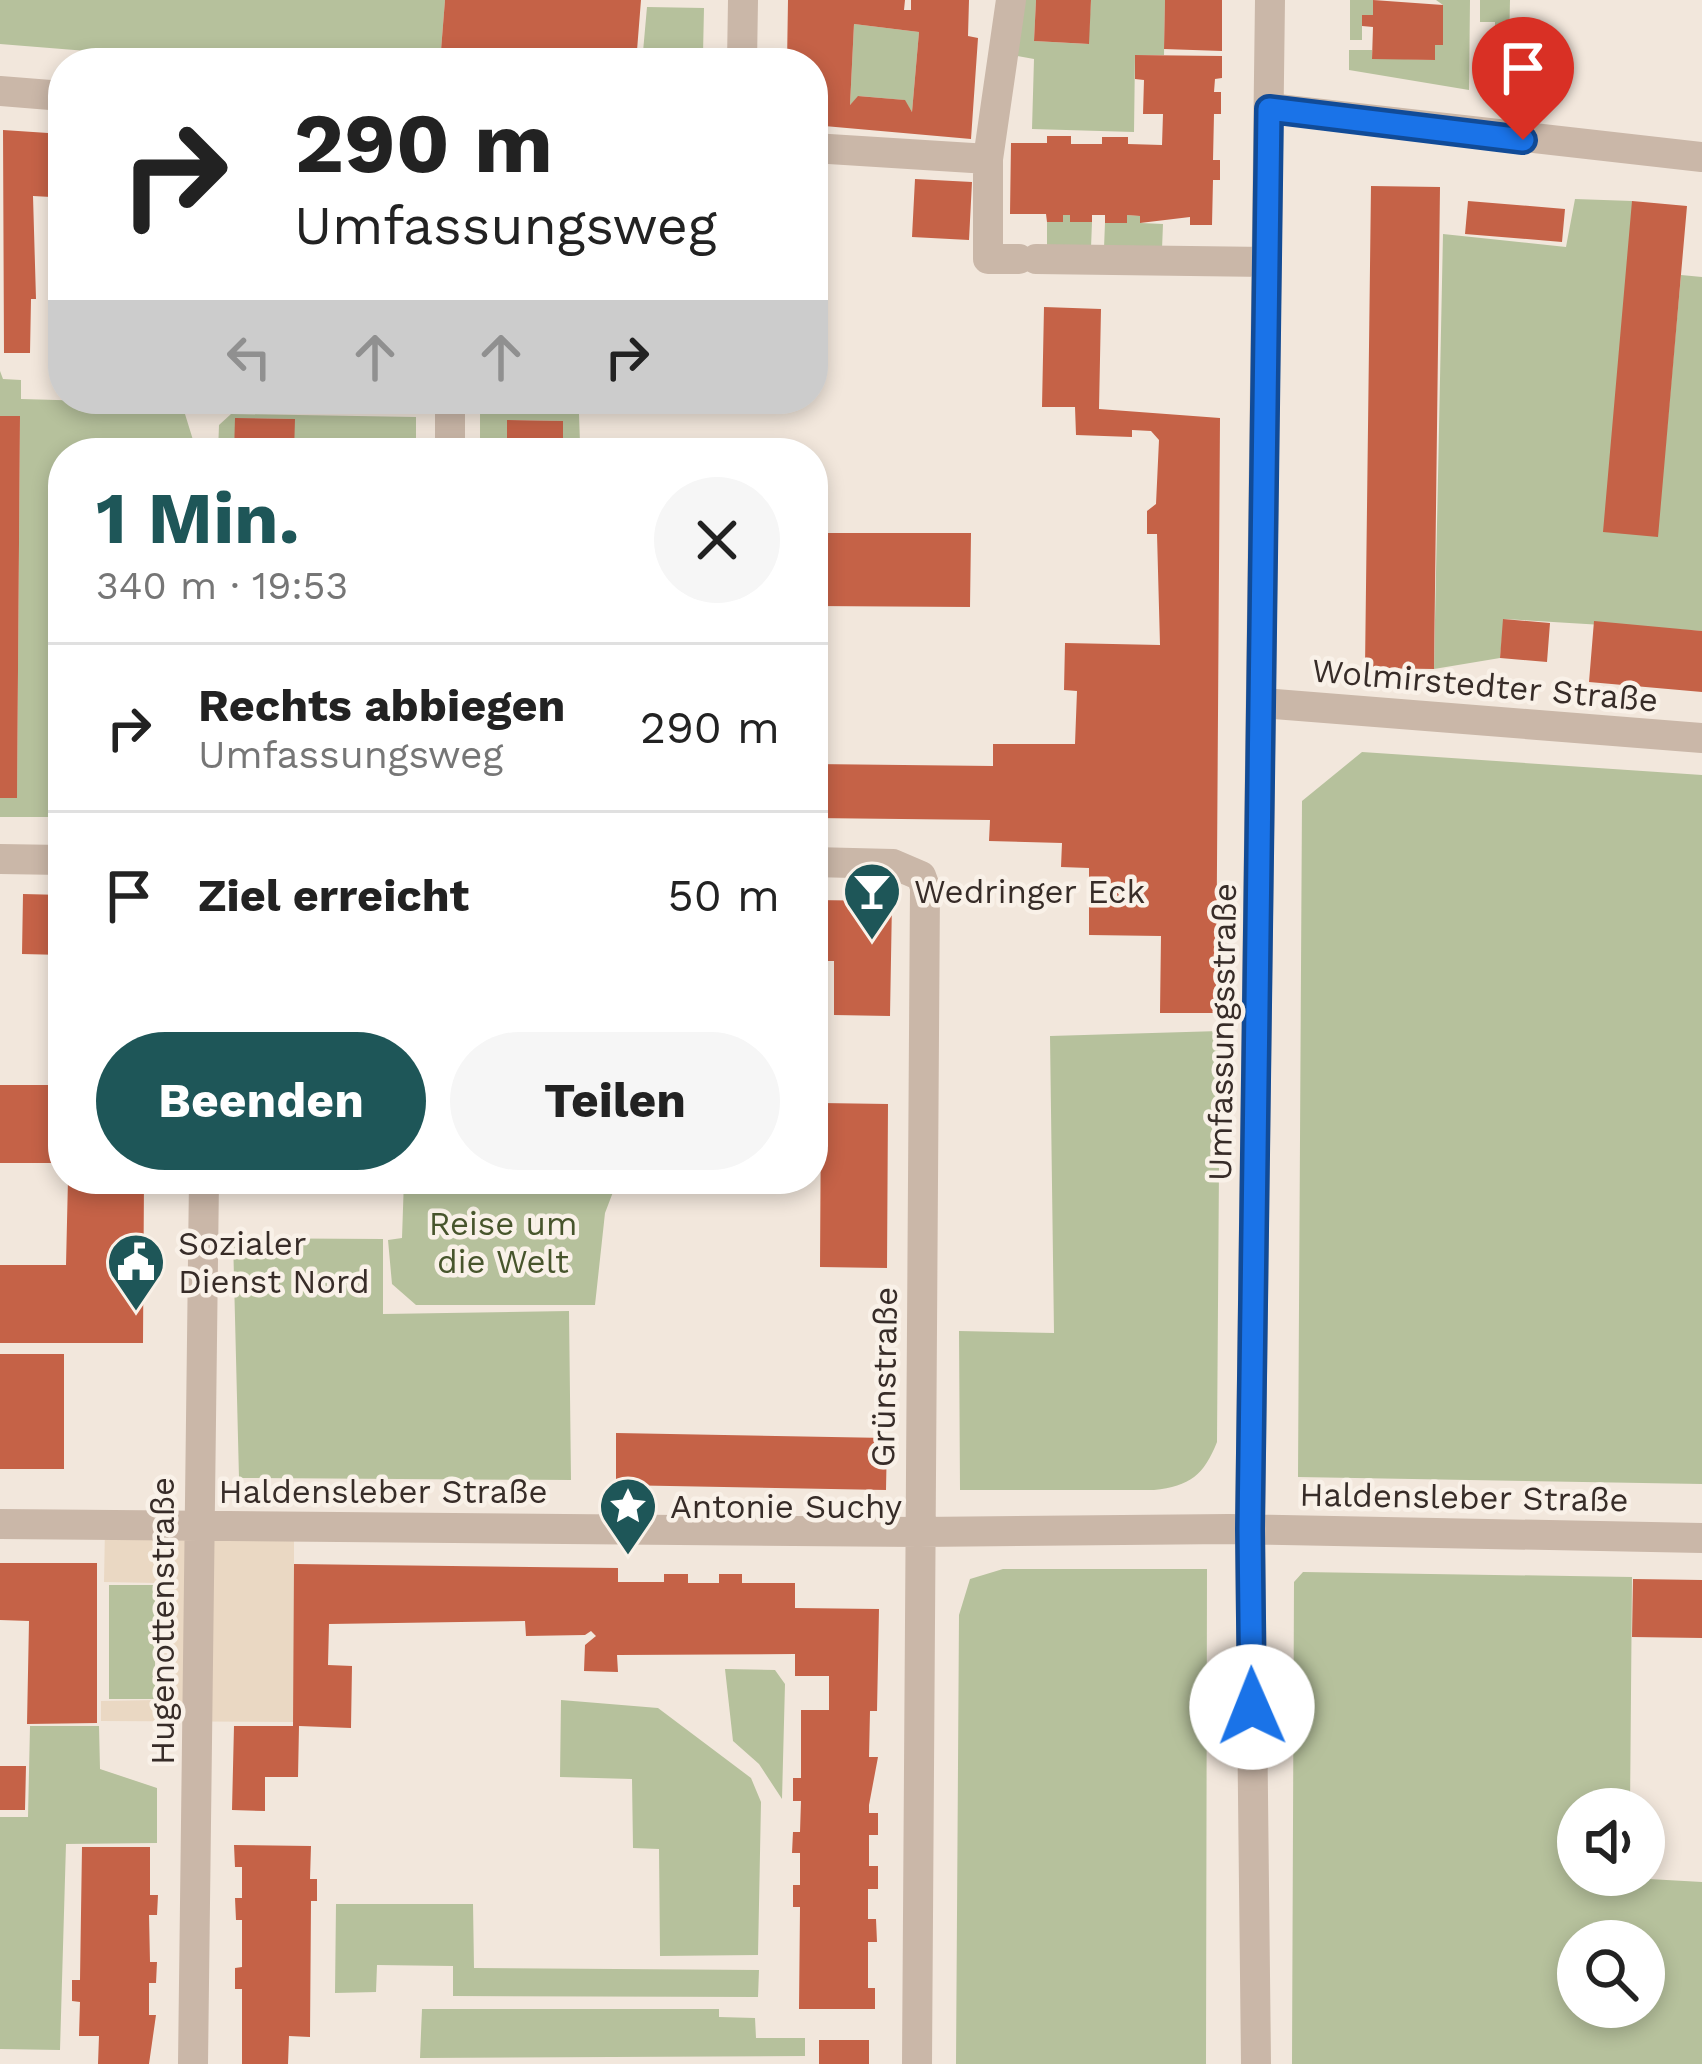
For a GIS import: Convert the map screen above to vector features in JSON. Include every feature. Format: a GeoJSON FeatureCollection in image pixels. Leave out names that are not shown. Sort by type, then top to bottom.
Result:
{"type":"FeatureCollection","features":[{"type":"Feature","properties":{"kind":"street"},"geometry":{"type":"LineString","coordinates":[[742,48],[743,0]]}},
{"type":"Feature","properties":{"kind":"street"},"geometry":{"type":"LineString","coordinates":[[1011,0],[988,159],[988,259],[1267,262]]}},
{"type":"Feature","properties":{"kind":"street","name":"Umfassungsstraße"},"geometry":{"type":"LineString","coordinates":[[1256,2064],[1250,1529],[1270,0]]}},
{"type":"Feature","properties":{"kind":"street"},"geometry":{"type":"LineString","coordinates":[[0,91],[48,95]]}},
{"type":"Feature","properties":{"kind":"street"},"geometry":{"type":"LineString","coordinates":[[1269,109],[1702,157]]}},
{"type":"Feature","properties":{"kind":"street"},"geometry":{"type":"LineString","coordinates":[[828,149],[988,159]]}},
{"type":"Feature","properties":{"kind":"street","name":"Wolmirstedter Straße"},"geometry":{"type":"LineString","coordinates":[[1262,703],[1702,738]]}},
{"type":"Feature","properties":{"kind":"street"},"geometry":{"type":"LineString","coordinates":[[0,859],[48,860]]}},
{"type":"Feature","properties":{"kind":"street","name":"Grünstraße"},"geometry":{"type":"LineString","coordinates":[[828,862],[884,863],[917,872],[925,887],[917,2064]]}},
{"type":"Feature","properties":{"kind":"street","name":"Hugenottenstraße"},"geometry":{"type":"LineString","coordinates":[[193,2064],[204,1194]]}},
{"type":"Feature","properties":{"kind":"street","name":"Haldensleber Straße"},"geometry":{"type":"LineString","coordinates":[[0,1524],[919,1532],[1250,1529],[1702,1538]]}},
{"type":"Feature","properties":{"kind":"green space"},"geometry":{"type":"Polygon","coordinates":[[[0,0],[445,0],[441,48],[0,44],[0,0]]]}},
{"type":"Feature","properties":{"kind":"green space"},"geometry":{"type":"Polygon","coordinates":[[[1019,0],[1036,0],[1034,41],[1088,44],[1091,0],[1165,0],[1164,55],[1135,55],[1134,132],[1032,129],[1034,59],[1011,55],[1019,0]]]}},
{"type":"Feature","properties":{"kind":"green space"},"geometry":{"type":"Polygon","coordinates":[[[1350,0],[1373,0],[1373,15],[1362,15],[1362,40],[1350,40],[1350,0]]]}},
{"type":"Feature","properties":{"kind":"green space"},"geometry":{"type":"Polygon","coordinates":[[[1436,0],[1470,0],[1469,90],[1349,70],[1349,50],[1372,50],[1372,58],[1434,60],[1435,45],[1443,44],[1443,5],[1436,0]]]}},
{"type":"Feature","properties":{"kind":"green space"},"geometry":{"type":"Polygon","coordinates":[[[1480,0],[1510,0],[1508,96],[1479,92],[1480,43],[1495,43],[1495,22],[1480,22],[1480,0]]]}},
{"type":"Feature","properties":{"kind":"green space"},"geometry":{"type":"Polygon","coordinates":[[[647,7],[704,8],[703,48],[643,48],[647,7]]]}},
{"type":"Feature","properties":{"kind":"green space"},"geometry":{"type":"Polygon","coordinates":[[[854,24],[919,32],[912,112],[904,100],[859,96],[850,105],[854,24]]]}},
{"type":"Feature","properties":{"kind":"green space"},"geometry":{"type":"Polygon","coordinates":[[[1575,199],[1632,201],[1657,537],[1681,275],[1702,277],[1702,631],[1504,619],[1500,658],[1434,669],[1443,234],[1566,247],[1575,199]]]}},
{"type":"Feature","properties":{"kind":"green space"},"geometry":{"type":"Polygon","coordinates":[[[1063,215],[1070,215],[1070,222],[1092,222],[1091,248],[1047,247],[1047,222],[1063,222],[1063,215]]]}},
{"type":"Feature","properties":{"kind":"green space"},"geometry":{"type":"Polygon","coordinates":[[[1127,215],[1140,216],[1141,223],[1163,224],[1162,249],[1104,248],[1105,223],[1126,223],[1127,215]]]}},
{"type":"Feature","properties":{"kind":"green space"},"geometry":{"type":"Polygon","coordinates":[[[0,371],[3,379],[21,380],[21,399],[48,400],[48,414],[185,414],[192,438],[48,438],[48,817],[0,817],[0,798],[17,797],[20,417],[0,416],[0,371]]]}},
{"type":"Feature","properties":{"kind":"green space"},"geometry":{"type":"Polygon","coordinates":[[[231,414],[416,417],[416,438],[294,438],[294,419],[236,418],[235,438],[219,438],[219,425],[231,414]]]}},
{"type":"Feature","properties":{"kind":"green space"},"geometry":{"type":"Polygon","coordinates":[[[480,414],[579,414],[580,438],[563,438],[563,421],[508,420],[507,438],[480,438],[480,414]]]}},
{"type":"Feature","properties":{"kind":"green space"},"geometry":{"type":"Polygon","coordinates":[[[1362,752],[1702,775],[1702,1484],[1298,1477],[1302,801],[1362,752]]]}},
{"type":"Feature","properties":{"kind":"green space"},"geometry":{"type":"Polygon","coordinates":[[[1220,1031],[1217,1442],[1207,1463],[1186,1482],[1154,1490],[960,1490],[959,1331],[1054,1333],[1050,1036],[1220,1031]]]}},
{"type":"Feature","properties":{"kind":"green space","name":"Reise um die Welt"},"geometry":{"type":"Polygon","coordinates":[[[403,1194],[612,1194],[605,1213],[595,1305],[416,1305],[392,1284],[388,1240],[402,1238],[403,1194]]]}},
{"type":"Feature","properties":{"kind":"green space"},"geometry":{"type":"Polygon","coordinates":[[[233,1238],[383,1239],[383,1314],[569,1311],[571,1480],[239,1478],[233,1238]]]}},
{"type":"Feature","properties":{"kind":"green space"},"geometry":{"type":"Polygon","coordinates":[[[1003,1569],[1207,1569],[1206,2064],[956,2064],[959,1615],[970,1579],[1003,1569]]]}},
{"type":"Feature","properties":{"kind":"green space"},"geometry":{"type":"Polygon","coordinates":[[[1303,1572],[1632,1577],[1630,1788],[1557,1788],[1557,1896],[1665,1896],[1665,1880],[1702,1882],[1702,2064],[1292,2064],[1294,1582],[1303,1572]]]}},
{"type":"Feature","properties":{"kind":"green space"},"geometry":{"type":"Polygon","coordinates":[[[109,1585],[155,1585],[155,1699],[109,1699],[109,1585]]]}},
{"type":"Feature","properties":{"kind":"green space"},"geometry":{"type":"Polygon","coordinates":[[[725,1669],[775,1670],[785,1684],[782,1799],[759,1764],[733,1741],[725,1669]]]}},
{"type":"Feature","properties":{"kind":"green space"},"geometry":{"type":"Polygon","coordinates":[[[561,1700],[658,1708],[751,1778],[761,1802],[758,1955],[660,1956],[659,1849],[633,1848],[632,1779],[560,1777],[561,1700]]]}},
{"type":"Feature","properties":{"kind":"green space"},"geometry":{"type":"Polygon","coordinates":[[[30,1726],[99,1726],[100,1769],[157,1788],[157,1843],[66,1844],[60,2050],[0,2049],[0,1817],[28,1817],[30,1726]]]}},
{"type":"Feature","properties":{"kind":"green space"},"geometry":{"type":"Polygon","coordinates":[[[336,1904],[473,1904],[474,1968],[759,1970],[758,1997],[453,1996],[453,1966],[377,1965],[376,1992],[335,1993],[336,1904]]]}},
{"type":"Feature","properties":{"kind":"green space"},"geometry":{"type":"Polygon","coordinates":[[[422,2009],[719,2009],[719,2017],[755,2018],[756,2038],[805,2038],[805,2056],[420,2058],[422,2009]]]}},
{"type":"Feature","properties":{"kind":"shaded area"},"geometry":{"type":"Polygon","coordinates":[[[105,1527],[294,1527],[294,1722],[101,1721],[101,1701],[157,1700],[157,1583],[104,1582],[105,1527]]]}},
{"type":"Feature","properties":{"kind":"building"},"geometry":{"type":"Polygon","coordinates":[[[445,0],[641,0],[637,48],[441,48],[445,0]]]}},
{"type":"Feature","properties":{"kind":"building"},"geometry":{"type":"Polygon","coordinates":[[[788,0],[905,0],[904,10],[911,10],[911,0],[969,0],[968,36],[978,38],[971,139],[828,126],[828,48],[787,48],[788,0]],[[854,24],[850,105],[858,96],[905,100],[912,112],[919,32],[854,24]]]}},
{"type":"Feature","properties":{"kind":"building"},"geometry":{"type":"Polygon","coordinates":[[[1036,0],[1091,0],[1089,44],[1034,41],[1036,0]]]}},
{"type":"Feature","properties":{"kind":"building"},"geometry":{"type":"Polygon","coordinates":[[[1165,0],[1222,0],[1222,51],[1164,49],[1165,0]]]}},
{"type":"Feature","properties":{"kind":"building"},"geometry":{"type":"Polygon","coordinates":[[[1373,0],[1443,5],[1443,45],[1435,45],[1435,60],[1372,59],[1373,27],[1362,26],[1362,15],[1373,15],[1373,0]]]}},
{"type":"Feature","properties":{"kind":"building"},"geometry":{"type":"Polygon","coordinates":[[[1135,55],[1222,56],[1222,78],[1215,79],[1214,92],[1221,92],[1221,114],[1214,114],[1213,160],[1220,160],[1220,180],[1213,180],[1212,225],[1190,225],[1190,217],[1140,223],[1140,216],[1127,215],[1127,223],[1105,223],[1105,215],[1092,215],[1092,222],[1070,222],[1070,215],[1063,215],[1063,222],[1047,222],[1046,214],[1010,214],[1011,143],[1047,143],[1047,136],[1071,136],[1071,144],[1102,144],[1102,137],[1128,137],[1128,144],[1162,145],[1163,114],[1143,114],[1144,80],[1135,79],[1135,55]]]}},
{"type":"Feature","properties":{"kind":"building"},"geometry":{"type":"Polygon","coordinates":[[[3,130],[48,133],[48,197],[33,196],[36,299],[31,299],[30,353],[4,353],[3,130]]]}},
{"type":"Feature","properties":{"kind":"building"},"geometry":{"type":"Polygon","coordinates":[[[915,179],[972,182],[969,240],[912,237],[915,179]]]}},
{"type":"Feature","properties":{"kind":"building"},"geometry":{"type":"Polygon","coordinates":[[[1371,186],[1440,187],[1434,669],[1365,668],[1371,186]]]}},
{"type":"Feature","properties":{"kind":"building"},"geometry":{"type":"Polygon","coordinates":[[[1468,201],[1565,209],[1562,242],[1465,234],[1468,201]]]}},
{"type":"Feature","properties":{"kind":"building"},"geometry":{"type":"Polygon","coordinates":[[[1632,201],[1687,206],[1658,537],[1603,532],[1632,201]]]}},
{"type":"Feature","properties":{"kind":"building"},"geometry":{"type":"Polygon","coordinates":[[[1044,307],[1101,309],[1099,409],[1220,418],[1216,1013],[1160,1013],[1161,936],[1089,935],[1089,868],[1061,867],[1062,843],[989,841],[990,820],[828,818],[828,764],[993,766],[993,744],[1075,744],[1077,691],[1064,690],[1065,643],[1160,645],[1157,534],[1147,534],[1147,511],[1156,504],[1159,440],[1151,431],[1132,430],[1132,437],[1076,435],[1075,407],[1042,407],[1044,307]]]}},
{"type":"Feature","properties":{"kind":"building"},"geometry":{"type":"Polygon","coordinates":[[[0,416],[20,416],[17,798],[0,798],[0,416]]]}},
{"type":"Feature","properties":{"kind":"building"},"geometry":{"type":"Polygon","coordinates":[[[235,418],[295,419],[294,438],[234,438],[235,418]]]}},
{"type":"Feature","properties":{"kind":"building"},"geometry":{"type":"Polygon","coordinates":[[[507,420],[563,421],[563,438],[507,438],[507,420]]]}},
{"type":"Feature","properties":{"kind":"building"},"geometry":{"type":"Polygon","coordinates":[[[828,533],[971,533],[970,607],[828,606],[828,533]]]}},
{"type":"Feature","properties":{"kind":"building"},"geometry":{"type":"Polygon","coordinates":[[[1503,619],[1550,623],[1547,662],[1500,658],[1503,619]]]}},
{"type":"Feature","properties":{"kind":"building"},"geometry":{"type":"Polygon","coordinates":[[[1594,621],[1702,631],[1702,692],[1589,682],[1594,621]]]}},
{"type":"Feature","properties":{"kind":"building"},"geometry":{"type":"Polygon","coordinates":[[[23,894],[48,895],[48,955],[22,954],[23,894]]]}},
{"type":"Feature","properties":{"kind":"building"},"geometry":{"type":"Polygon","coordinates":[[[828,900],[892,901],[890,1016],[834,1015],[834,961],[828,961],[828,900]]]}},
{"type":"Feature","properties":{"kind":"building"},"geometry":{"type":"Polygon","coordinates":[[[0,1085],[48,1085],[48,1163],[0,1163],[0,1085]]]}},
{"type":"Feature","properties":{"kind":"building"},"geometry":{"type":"Polygon","coordinates":[[[828,1103],[888,1104],[887,1268],[820,1267],[820,1194],[828,1194],[828,1103]]]}},
{"type":"Feature","properties":{"kind":"building"},"geometry":{"type":"Polygon","coordinates":[[[68,1194],[144,1194],[143,1343],[0,1343],[0,1265],[66,1265],[68,1194]]]}},
{"type":"Feature","properties":{"kind":"building"},"geometry":{"type":"Polygon","coordinates":[[[0,1354],[64,1354],[64,1469],[0,1469],[0,1354]]]}},
{"type":"Feature","properties":{"kind":"building"},"geometry":{"type":"Polygon","coordinates":[[[616,1433],[887,1438],[886,1490],[616,1485],[616,1433]]]}},
{"type":"Feature","properties":{"kind":"building"},"geometry":{"type":"Polygon","coordinates":[[[0,1563],[97,1563],[97,1723],[27,1724],[29,1621],[0,1620],[0,1563]]]}},
{"type":"Feature","properties":{"kind":"building"},"geometry":{"type":"Polygon","coordinates":[[[294,1564],[618,1568],[618,1582],[664,1582],[664,1574],[688,1574],[688,1583],[719,1583],[719,1574],[742,1574],[742,1583],[795,1583],[795,1608],[879,1609],[877,1711],[870,1711],[869,1757],[878,1757],[869,1813],[878,1813],[878,1835],[869,1835],[869,1866],[878,1866],[878,1889],[868,1889],[868,1919],[876,1919],[877,1942],[868,1942],[868,1988],[875,1988],[875,2009],[799,2009],[800,1907],[793,1907],[793,1885],[800,1885],[800,1853],[792,1853],[793,1832],[800,1832],[801,1801],[793,1801],[793,1778],[801,1778],[801,1710],[829,1710],[829,1676],[795,1676],[795,1654],[617,1655],[618,1672],[584,1671],[585,1645],[596,1636],[591,1631],[526,1636],[525,1621],[329,1624],[328,1665],[352,1666],[351,1728],[299,1726],[298,1777],[265,1777],[265,1811],[232,1810],[234,1726],[293,1726],[294,1564]]]}},
{"type":"Feature","properties":{"kind":"building"},"geometry":{"type":"Polygon","coordinates":[[[1633,1579],[1702,1580],[1702,1638],[1632,1637],[1633,1579]]]}},
{"type":"Feature","properties":{"kind":"building"},"geometry":{"type":"Polygon","coordinates":[[[0,1766],[26,1766],[25,1810],[0,1810],[0,1766]]]}},
{"type":"Feature","properties":{"kind":"building"},"geometry":{"type":"Polygon","coordinates":[[[234,1845],[311,1846],[310,1879],[317,1879],[317,1901],[311,1901],[310,2037],[289,2036],[288,2064],[242,2064],[242,1989],[235,1989],[235,1968],[242,1967],[242,1920],[236,1920],[235,1898],[242,1898],[242,1867],[235,1867],[234,1845]]]}},
{"type":"Feature","properties":{"kind":"building"},"geometry":{"type":"Polygon","coordinates":[[[82,1847],[150,1847],[150,1895],[158,1895],[157,1915],[149,1915],[150,1962],[157,1962],[156,1983],[149,1983],[149,2015],[156,2015],[149,2064],[98,2064],[99,2036],[79,2036],[80,2002],[72,2001],[72,1980],[80,1980],[82,1847]]]}},
{"type":"Feature","properties":{"kind":"building"},"geometry":{"type":"Polygon","coordinates":[[[819,2040],[869,2040],[869,2064],[819,2064],[819,2040]]]}},
{"type":"Feature","properties":{"kind":"place","name":"Wedringer Eck"},"geometry":{"type":"Point","coordinates":[872,942]}},
{"type":"Feature","properties":{"kind":"place","name":"Sozialer Dienst Nord"},"geometry":{"type":"Point","coordinates":[136,1313]}},
{"type":"Feature","properties":{"kind":"place","name":"Antonie Suchy"},"geometry":{"type":"Point","coordinates":[628,1557]}},
{"type":"Feature","properties":{"kind":"route"},"geometry":{"type":"LineString","coordinates":[[1252,1707],[1250,1529],[1269,109],[1523,140]]}}]}
